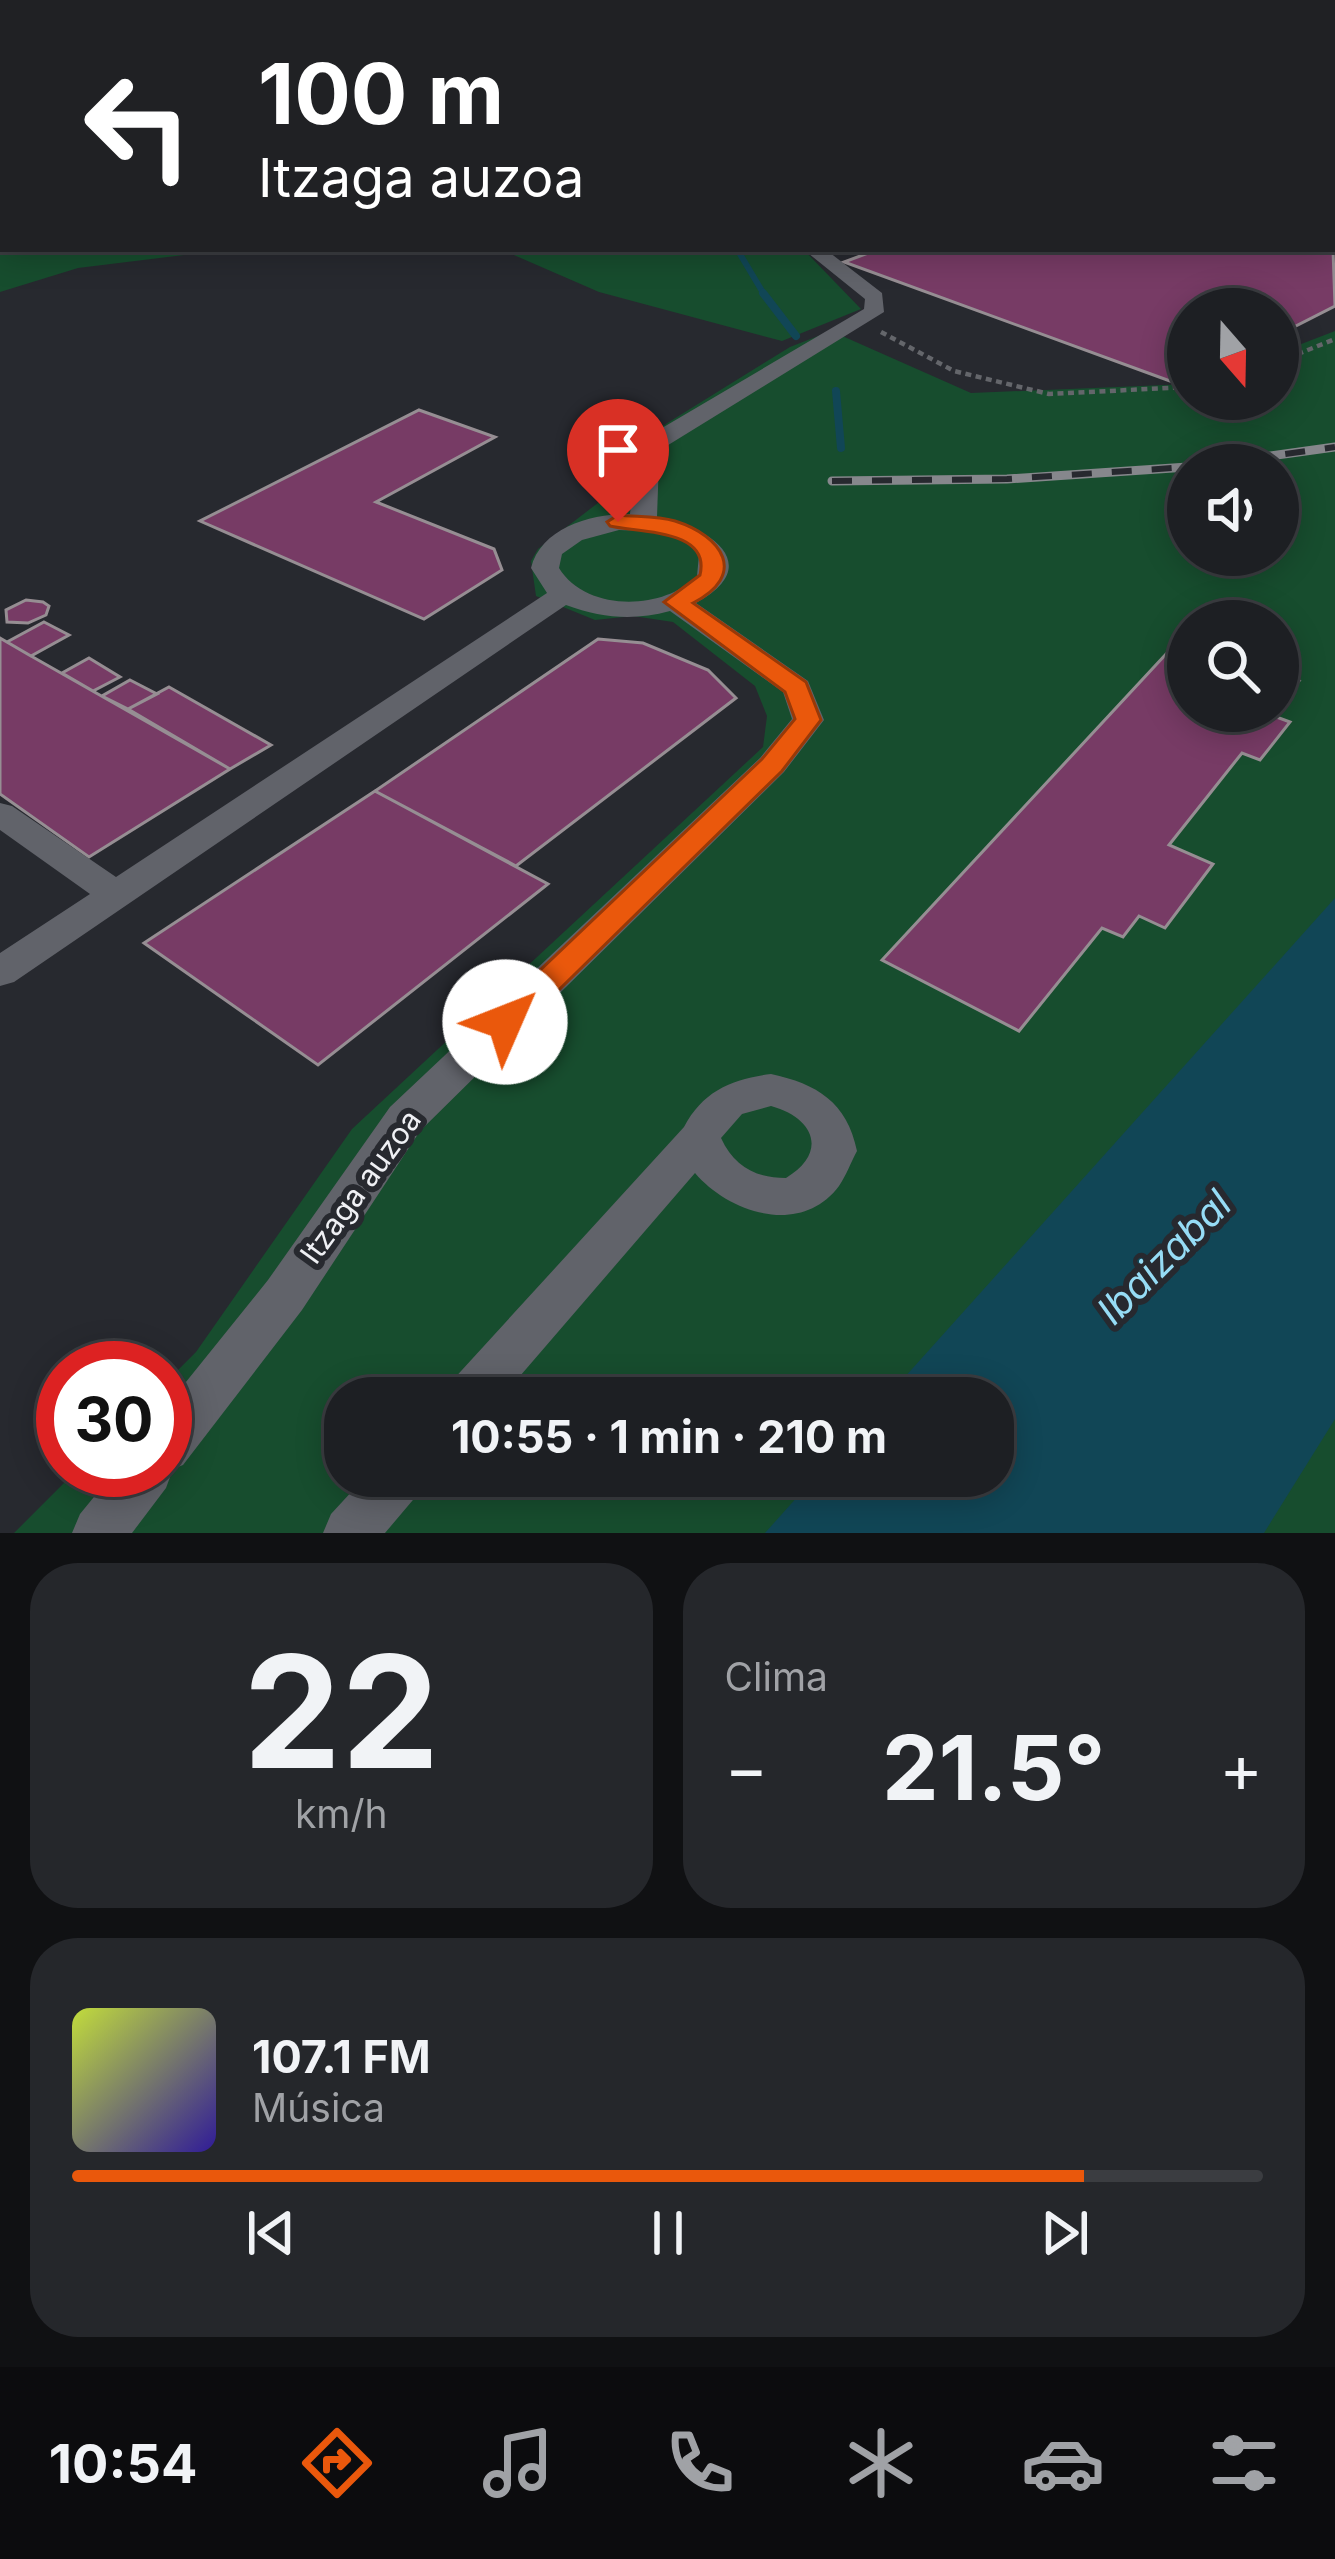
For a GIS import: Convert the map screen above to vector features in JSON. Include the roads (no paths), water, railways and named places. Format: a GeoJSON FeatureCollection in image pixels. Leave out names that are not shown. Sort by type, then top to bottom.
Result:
{"type":"FeatureCollection","features":[{"type":"Feature","properties":{"kind":"street"},"geometry":{"type":"LineString","coordinates":[[644,522],[647,460],[654,443],[874,311],[875,297],[817,252]]}},
{"type":"Feature","properties":{"kind":"street"},"geometry":{"type":"LineString","coordinates":[[644,522],[692,535],[708,548],[715,562],[711,577],[698,591],[676,602],[628,610],[580,603],[548,583],[545,556],[555,543],[593,526],[644,522]]}},
{"type":"Feature","properties":{"kind":"street"},"geometry":{"type":"LineString","coordinates":[[0,972],[562,595]]}},
{"type":"Feature","properties":{"kind":"street","name":"Itzaga auzoa"},"geometry":{"type":"LineString","coordinates":[[192,1414],[285,1295],[405,1119],[772,765],[808,720],[797,688],[676,602]]}},
{"type":"Feature","properties":{"kind":"street"},"geometry":{"type":"LineString","coordinates":[[0,814],[115,894]]}},
{"type":"Feature","properties":{"kind":"street"},"geometry":{"type":"LineString","coordinates":[[489,1377],[700,1138]]}},
{"type":"Feature","properties":{"kind":"street"},"geometry":{"type":"LineString","coordinates":[[99,1533],[127,1497]]}},
{"type":"Feature","properties":{"kind":"street"},"geometry":{"type":"LineString","coordinates":[[350,1533],[382,1497]]}},
{"type":"Feature","properties":{"kind":"water","name":"Ibaizabal"},"geometry":{"type":"Polygon","coordinates":[[[1335,898],[1335,1419],[1264,1533],[765,1533],[797,1497],[1014,1497],[1014,1377],[905,1377],[1335,898]]]}},
{"type":"Feature","properties":{"kind":"waterway"},"geometry":{"type":"LineString","coordinates":[[739,252],[764,294]]}},
{"type":"Feature","properties":{"kind":"waterway"},"geometry":{"type":"LineString","coordinates":[[764,294],[796,336]]}},
{"type":"Feature","properties":{"kind":"waterway"},"geometry":{"type":"LineString","coordinates":[[836,391],[841,448]]}},
{"type":"Feature","properties":{"kind":"railway"},"geometry":{"type":"LineString","coordinates":[[1299,452],[1335,447]]}},
{"type":"Feature","properties":{"kind":"railway"},"geometry":{"type":"LineString","coordinates":[[832,481],[1007,479],[1167,468]]}}]}
